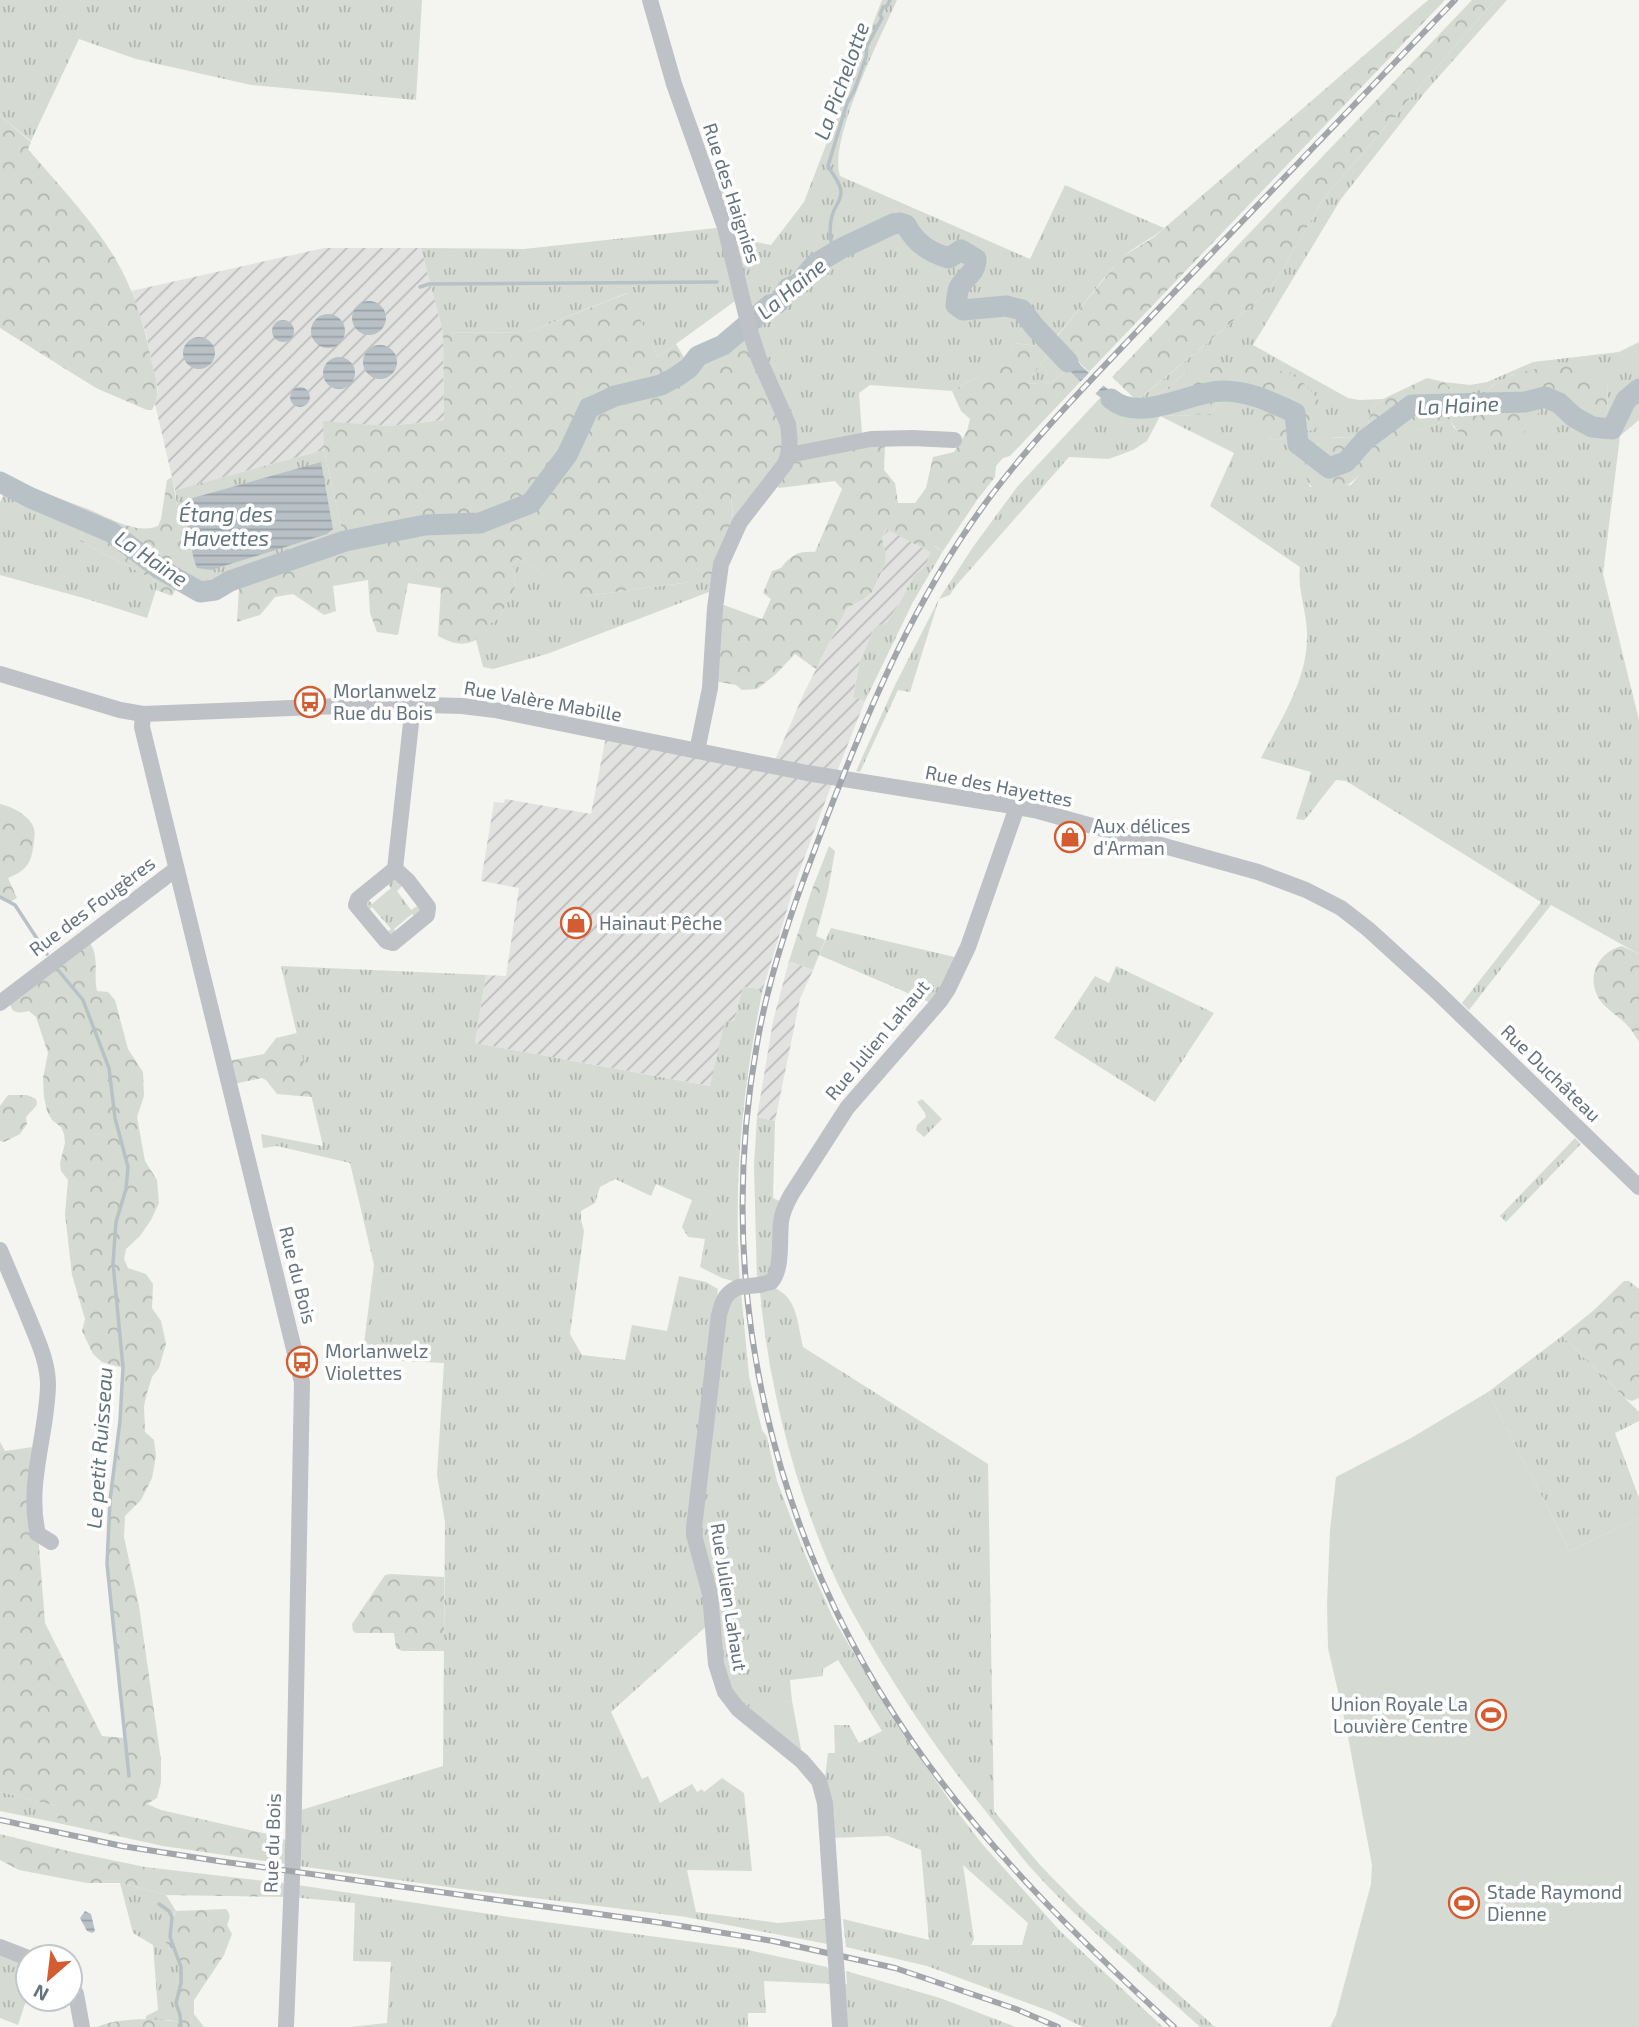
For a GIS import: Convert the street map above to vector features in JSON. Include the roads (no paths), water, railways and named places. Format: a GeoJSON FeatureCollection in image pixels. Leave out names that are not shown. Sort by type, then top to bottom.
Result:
{"type":"FeatureCollection","features":[{"type":"Feature","properties":{"kind":"street","name":"Rue des Haignies"},"geometry":{"type":"LineString","coordinates":[[650,0],[674,84],[725,228],[759,359],[788,424],[789,455]]}},
{"type":"Feature","properties":{"kind":"street"},"geometry":{"type":"LineString","coordinates":[[697,751],[710,688],[721,564],[740,522],[789,455],[871,439],[954,440]]}},
{"type":"Feature","properties":{"kind":"street","name":"Rue Valère Mabille"},"geometry":{"type":"LineString","coordinates":[[0,674],[120,710],[143,714],[414,705],[495,710],[849,780]]}},
{"type":"Feature","properties":{"kind":"street"},"geometry":{"type":"LineString","coordinates":[[395,869],[428,907],[427,915],[393,943],[386,940],[356,905],[358,899],[395,869],[414,705]]}},
{"type":"Feature","properties":{"kind":"street","name":"Rue du Bois"},"geometry":{"type":"LineString","coordinates":[[143,714],[142,727],[302,1382],[293,1853],[286,2027]]}},
{"type":"Feature","properties":{"kind":"street","name":"Rue des Hayettes"},"geometry":{"type":"LineString","coordinates":[[849,780],[1017,807],[1062,817],[1258,872],[1306,890],[1355,918],[1434,989]]}},
{"type":"Feature","properties":{"kind":"street","name":"Rue Julien Lahaut"},"geometry":{"type":"LineString","coordinates":[[840,2027],[825,1803],[819,1781],[802,1761],[738,1709],[725,1692],[716,1664],[708,1585],[694,1535],[719,1315],[727,1293],[739,1287],[771,1282],[778,1274],[782,1216],[790,1195],[847,1108],[940,1001],[955,976],[968,947],[1017,807]]}},
{"type":"Feature","properties":{"kind":"street","name":"Rue des Fougères"},"geometry":{"type":"LineString","coordinates":[[0,1003],[176,869]]}},
{"type":"Feature","properties":{"kind":"street","name":"Rue Duchâteau"},"geometry":{"type":"LineString","coordinates":[[1434,989],[1639,1187]]}},
{"type":"Feature","properties":{"kind":"street"},"geometry":{"type":"LineString","coordinates":[[0,1250],[47,1368],[47,1395],[34,1516],[38,1534],[51,1542]]}},
{"type":"Feature","properties":{"kind":"water"},"geometry":{"type":"Polygon","coordinates":[[[369,301],[381,306],[386,318],[381,330],[369,335],[357,330],[352,318],[357,306],[369,301]]]}},
{"type":"Feature","properties":{"kind":"water"},"geometry":{"type":"Polygon","coordinates":[[[328,314],[340,319],[345,331],[340,343],[328,348],[316,343],[311,331],[316,319],[328,314]]]}},
{"type":"Feature","properties":{"kind":"water"},"geometry":{"type":"Polygon","coordinates":[[[283,320],[291,323],[294,331],[291,339],[283,342],[275,339],[272,331],[275,323],[283,320]]]}},
{"type":"Feature","properties":{"kind":"water"},"geometry":{"type":"Polygon","coordinates":[[[199,337],[210,342],[215,353],[210,364],[199,369],[188,364],[183,353],[188,342],[199,337]]]}},
{"type":"Feature","properties":{"kind":"water"},"geometry":{"type":"Polygon","coordinates":[[[1055,339],[1104,385],[1123,398],[1137,401],[1137,412],[1112,404],[1087,387],[1046,347],[1055,339]]]}},
{"type":"Feature","properties":{"kind":"water"},"geometry":{"type":"Polygon","coordinates":[[[380,345],[392,350],[397,362],[392,374],[380,379],[368,374],[363,362],[368,350],[380,345]]]}},
{"type":"Feature","properties":{"kind":"water"},"geometry":{"type":"Polygon","coordinates":[[[339,357],[351,361],[355,373],[351,385],[339,389],[327,385],[323,373],[327,361],[339,357]]]}},
{"type":"Feature","properties":{"kind":"water"},"geometry":{"type":"Polygon","coordinates":[[[300,387],[307,390],[310,397],[307,404],[300,407],[293,404],[290,397],[293,390],[300,387]]]}},
{"type":"Feature","properties":{"kind":"water","name":"Étang des Havettes"},"geometry":{"type":"Polygon","coordinates":[[[321,462],[333,529],[327,534],[211,570],[197,568],[182,501],[321,462]]]}},
{"type":"Feature","properties":{"kind":"water"},"geometry":{"type":"Polygon","coordinates":[[[85,1911],[91,1914],[95,1931],[92,1933],[87,1931],[80,1918],[85,1911]]]}},
{"type":"Feature","properties":{"kind":"waterway","name":"La Pichelotte"},"geometry":{"type":"LineString","coordinates":[[835,252],[831,239],[831,222],[841,189],[828,166],[847,103],[866,57],[867,46],[882,18],[880,15],[883,7],[887,6],[890,0]]}},
{"type":"Feature","properties":{"kind":"waterway","name":"La Haine"},"geometry":{"type":"LineString","coordinates":[[0,482],[111,532],[160,569],[200,592],[215,590],[230,581],[345,541],[425,525],[480,523],[531,503],[567,455],[589,408],[615,396],[661,385],[676,377],[689,368],[698,356],[723,345],[770,305],[778,303],[788,288],[798,284],[815,264],[842,248],[900,223],[906,225],[919,242],[936,253],[949,258],[961,250],[976,259],[972,272],[959,288],[956,305],[963,310],[1006,306],[1022,310],[1068,362]]}},
{"type":"Feature","properties":{"kind":"waterway"},"geometry":{"type":"LineString","coordinates":[[420,287],[429,284],[717,282]]}},
{"type":"Feature","properties":{"kind":"waterway","name":"La Haine"},"geometry":{"type":"LineString","coordinates":[[1111,399],[1123,406],[1136,408],[1166,404],[1209,392],[1242,393],[1260,398],[1295,413],[1298,444],[1329,468],[1346,462],[1365,440],[1412,405],[1525,402],[1545,397],[1559,403],[1574,417],[1592,427],[1612,429],[1626,400],[1639,389]]}},
{"type":"Feature","properties":{"kind":"waterway","name":"Le petit Ruisseau"},"geometry":{"type":"LineString","coordinates":[[0,897],[15,905],[47,954]]}},
{"type":"Feature","properties":{"kind":"waterway","name":"Le petit Ruisseau"},"geometry":{"type":"LineString","coordinates":[[58,970],[83,1000],[109,1068],[115,1118],[128,1167],[126,1189],[116,1222],[113,1263],[123,1367],[120,1421],[110,1500],[107,1564],[129,1776]]}},
{"type":"Feature","properties":{"kind":"waterway","name":"Le petit Ruisseau"},"geometry":{"type":"LineString","coordinates":[[159,1904],[169,1911],[172,1917],[170,1937],[181,1967],[181,1983],[176,2003],[181,2027]]}},
{"type":"Feature","properties":{"kind":"railway"},"geometry":{"type":"LineString","coordinates":[[1174,2027],[1036,1893],[942,1782],[913,1743],[864,1664],[823,1582],[790,1497],[766,1409],[750,1319],[743,1228],[745,1136],[757,1044],[785,933],[858,738],[918,611],[966,531],[1013,468],[1075,397],[1455,0]]}},
{"type":"Feature","properties":{"kind":"railway"},"geometry":{"type":"LineString","coordinates":[[0,1820],[122,1846],[773,1941],[895,1968],[1016,2009],[1058,2027]]}},
{"type":"Feature","properties":{"kind":"place","name":"Morlanwelz Rue du Bois"},"geometry":{"type":"Point","coordinates":[310,702]}},
{"type":"Feature","properties":{"kind":"place","name":"Aux délices d'Arman"},"geometry":{"type":"Point","coordinates":[1070,837]}},
{"type":"Feature","properties":{"kind":"place","name":"Hainaut Pêche"},"geometry":{"type":"Point","coordinates":[576,923]}},
{"type":"Feature","properties":{"kind":"place","name":"Morlanwelz Violettes"},"geometry":{"type":"Point","coordinates":[302,1362]}},
{"type":"Feature","properties":{"kind":"place","name":"Union Royale La Louvière Centre"},"geometry":{"type":"Point","coordinates":[1491,1715]}},
{"type":"Feature","properties":{"kind":"place","name":"Stade Raymond Dienne"},"geometry":{"type":"Point","coordinates":[1464,1903]}}]}
